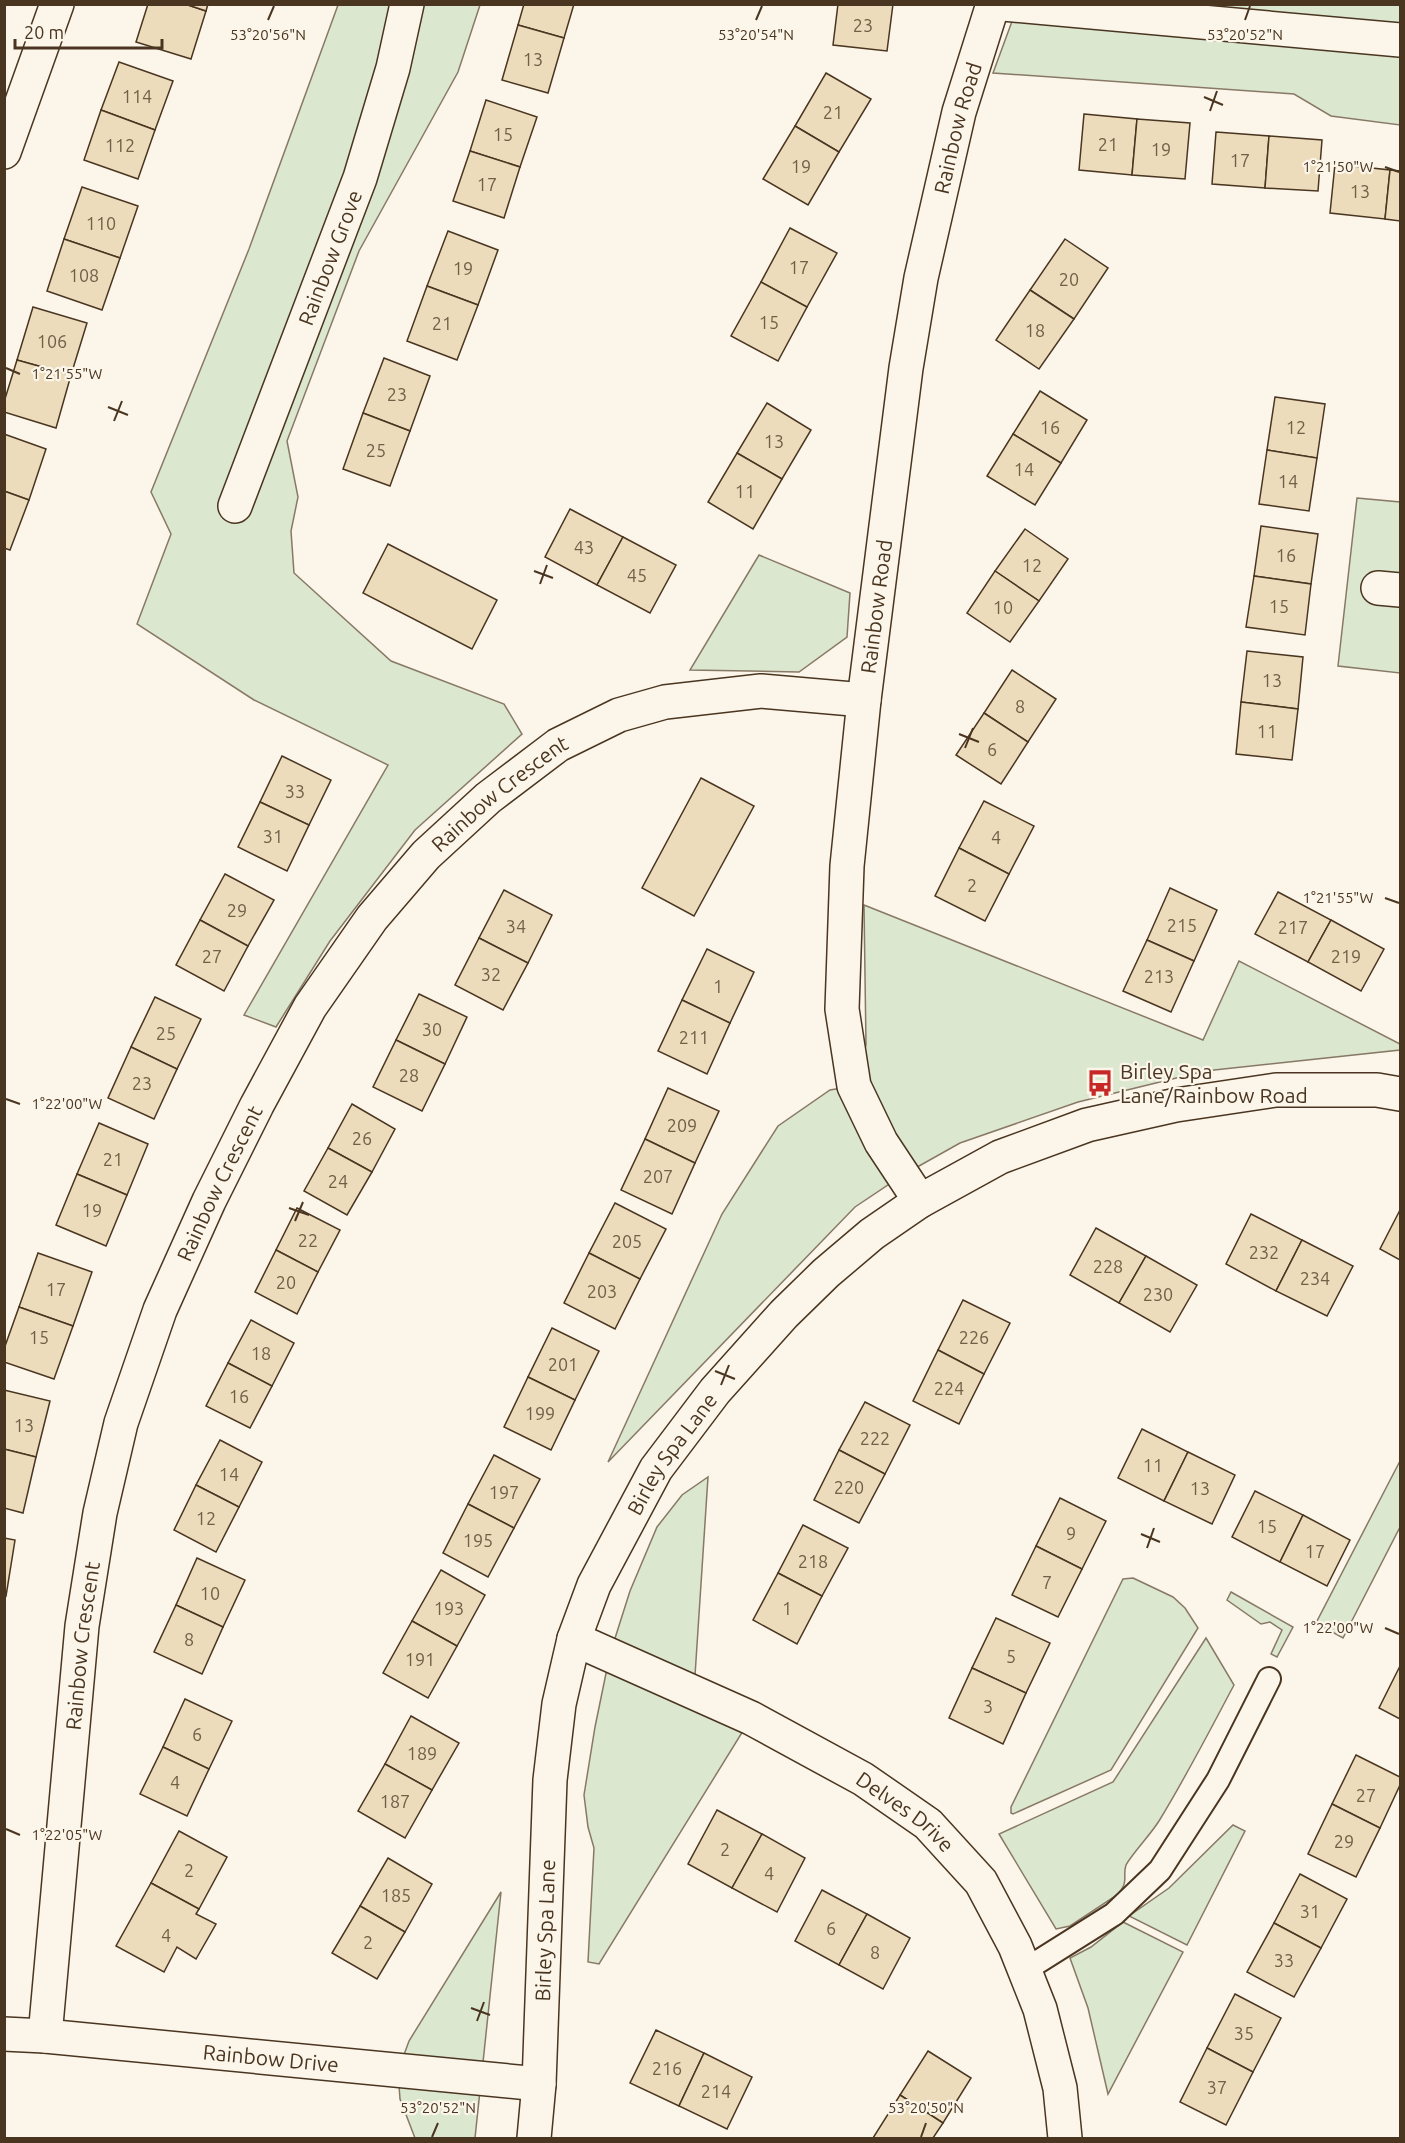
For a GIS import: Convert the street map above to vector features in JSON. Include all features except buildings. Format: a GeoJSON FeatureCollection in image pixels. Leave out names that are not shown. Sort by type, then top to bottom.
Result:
{"type":"FeatureCollection","features":[{"type":"Feature","properties":{"kind":"street"},"geometry":{"type":"LineString","coordinates":[[4,152],[57,4]]}},
{"type":"Feature","properties":{"kind":"street","name":"Rainbow Grove"},"geometry":{"type":"LineString","coordinates":[[235,506],[360,178],[393,68],[407,4]]}},
{"type":"Feature","properties":{"kind":"street","name":"Rainbow Road"},"geometry":{"type":"LineString","coordinates":[[920,1201],[881,1142],[854,1086],[842,1009],[847,866],[864,700],[906,368],[921,278],[959,112],[993,4]]}},
{"type":"Feature","properties":{"kind":"street"},"geometry":{"type":"LineString","coordinates":[[1003,4],[1401,40]]}},
{"type":"Feature","properties":{"kind":"street","name":"Rainbow Crescent"},"geometry":{"type":"LineString","coordinates":[[45,2036],[82,1626],[100,1513],[120,1423],[160,1310],[208,1201],[310,1006],[372,918],[426,855],[488,798],[558,745],[619,715],[665,702],[761,691],[864,700]]}},
{"type":"Feature","properties":{"kind":"street","name":"Birley Spa Lane"},"geometry":{"type":"LineString","coordinates":[[534,2139],[550,1780],[559,1704],[574,1639],[594,1585],[656,1468],[715,1391],[784,1314],[826,1273],[872,1234],[920,1201],[1000,1157],[1098,1123],[1176,1105],[1276,1090],[1377,1090],[1401,1094]]}},
{"type":"Feature","properties":{"kind":"street","name":"Delves Drive"},"geometry":{"type":"LineString","coordinates":[[574,1639],[751,1718],[863,1779],[928,1824],[981,1882],[1015,1946],[1040,2009],[1060,2088],[1065,2139]]}},
{"type":"Feature","properties":{"kind":"street","name":"Rainbow Drive"},"geometry":{"type":"LineString","coordinates":[[4,2034],[45,2036],[538,2084]]}},
{"type":"Feature","properties":{"kind":"lane"},"geometry":{"type":"LineString","coordinates":[[1025,1970],[1114,1914],[1160,1870],[1218,1780],[1269,1678]]}},
{"type":"Feature","properties":{"kind":"green space"},"geometry":{"type":"Polygon","coordinates":[[[338,5],[480,5],[458,72],[359,251],[287,441],[298,497],[291,531],[294,573],[391,661],[504,704],[522,734],[415,830],[330,941],[276,1027],[244,1015],[388,765],[254,700],[137,624],[171,534],[151,492],[249,249],[338,5]]]}},
{"type":"Feature","properties":{"kind":"green space"},"geometry":{"type":"Polygon","coordinates":[[[1018,5],[1400,5],[1400,125],[1331,116],[1294,94],[993,73],[1018,5]]]}},
{"type":"Feature","properties":{"kind":"green space"},"geometry":{"type":"Polygon","coordinates":[[[1357,498],[1400,502],[1400,673],[1338,666],[1357,498]]]}},
{"type":"Feature","properties":{"kind":"green space"},"geometry":{"type":"Polygon","coordinates":[[[759,555],[850,593],[847,637],[799,672],[690,670],[759,555]]]}},
{"type":"Feature","properties":{"kind":"green space"},"geometry":{"type":"Polygon","coordinates":[[[864,905],[1203,1040],[1239,961],[1400,1044],[1400,1050],[1205,1071],[1078,1102],[960,1143],[903,1175],[855,1207],[608,1462],[722,1214],[778,1126],[830,1090],[854,1086],[866,1045],[864,905]]]}},
{"type":"Feature","properties":{"kind":"green space"},"geometry":{"type":"Polygon","coordinates":[[[1400,1461],[1400,1527],[1343,1638],[1316,1623],[1400,1461]]]}},
{"type":"Feature","properties":{"kind":"green space"},"geometry":{"type":"Polygon","coordinates":[[[708,1477],[694,1691],[751,1718],[599,1964],[588,1962],[594,1848],[588,1827],[584,1795],[610,1654],[630,1591],[657,1527],[682,1495],[708,1477]]]}},
{"type":"Feature","properties":{"kind":"green space"},"geometry":{"type":"Polygon","coordinates":[[[1133,1578],[1173,1597],[1185,1608],[1198,1628],[1111,1770],[1011,1813],[1011,1807],[1123,1579],[1133,1578]]]}},
{"type":"Feature","properties":{"kind":"green space"},"geometry":{"type":"Polygon","coordinates":[[[1231,1592],[1293,1627],[1277,1657],[1271,1654],[1282,1630],[1270,1622],[1261,1624],[1227,1600],[1231,1592]]]}},
{"type":"Feature","properties":{"kind":"green space"},"geometry":{"type":"Polygon","coordinates":[[[1206,1638],[1234,1685],[1169,1804],[1126,1865],[1125,1883],[1121,1890],[1070,1926],[1056,1929],[999,1834],[1113,1782],[1206,1638]]]}},
{"type":"Feature","properties":{"kind":"green space"},"geometry":{"type":"Polygon","coordinates":[[[1233,1825],[1245,1831],[1187,1945],[1129,1916],[1169,1888],[1233,1825]]]}},
{"type":"Feature","properties":{"kind":"green space"},"geometry":{"type":"Polygon","coordinates":[[[501,1892],[475,2138],[415,2138],[400,2099],[398,2071],[409,2041],[501,1892]]]}},
{"type":"Feature","properties":{"kind":"green space"},"geometry":{"type":"Polygon","coordinates":[[[1123,1922],[1183,1952],[1108,2094],[1088,2008],[1070,1958],[1091,1947],[1123,1922]]]}},
{"type":"Feature","properties":{"kind":"place","name":"Birley Spa Lane/Rainbow Road"},"geometry":{"type":"Point","coordinates":[1100,1083]}}]}
